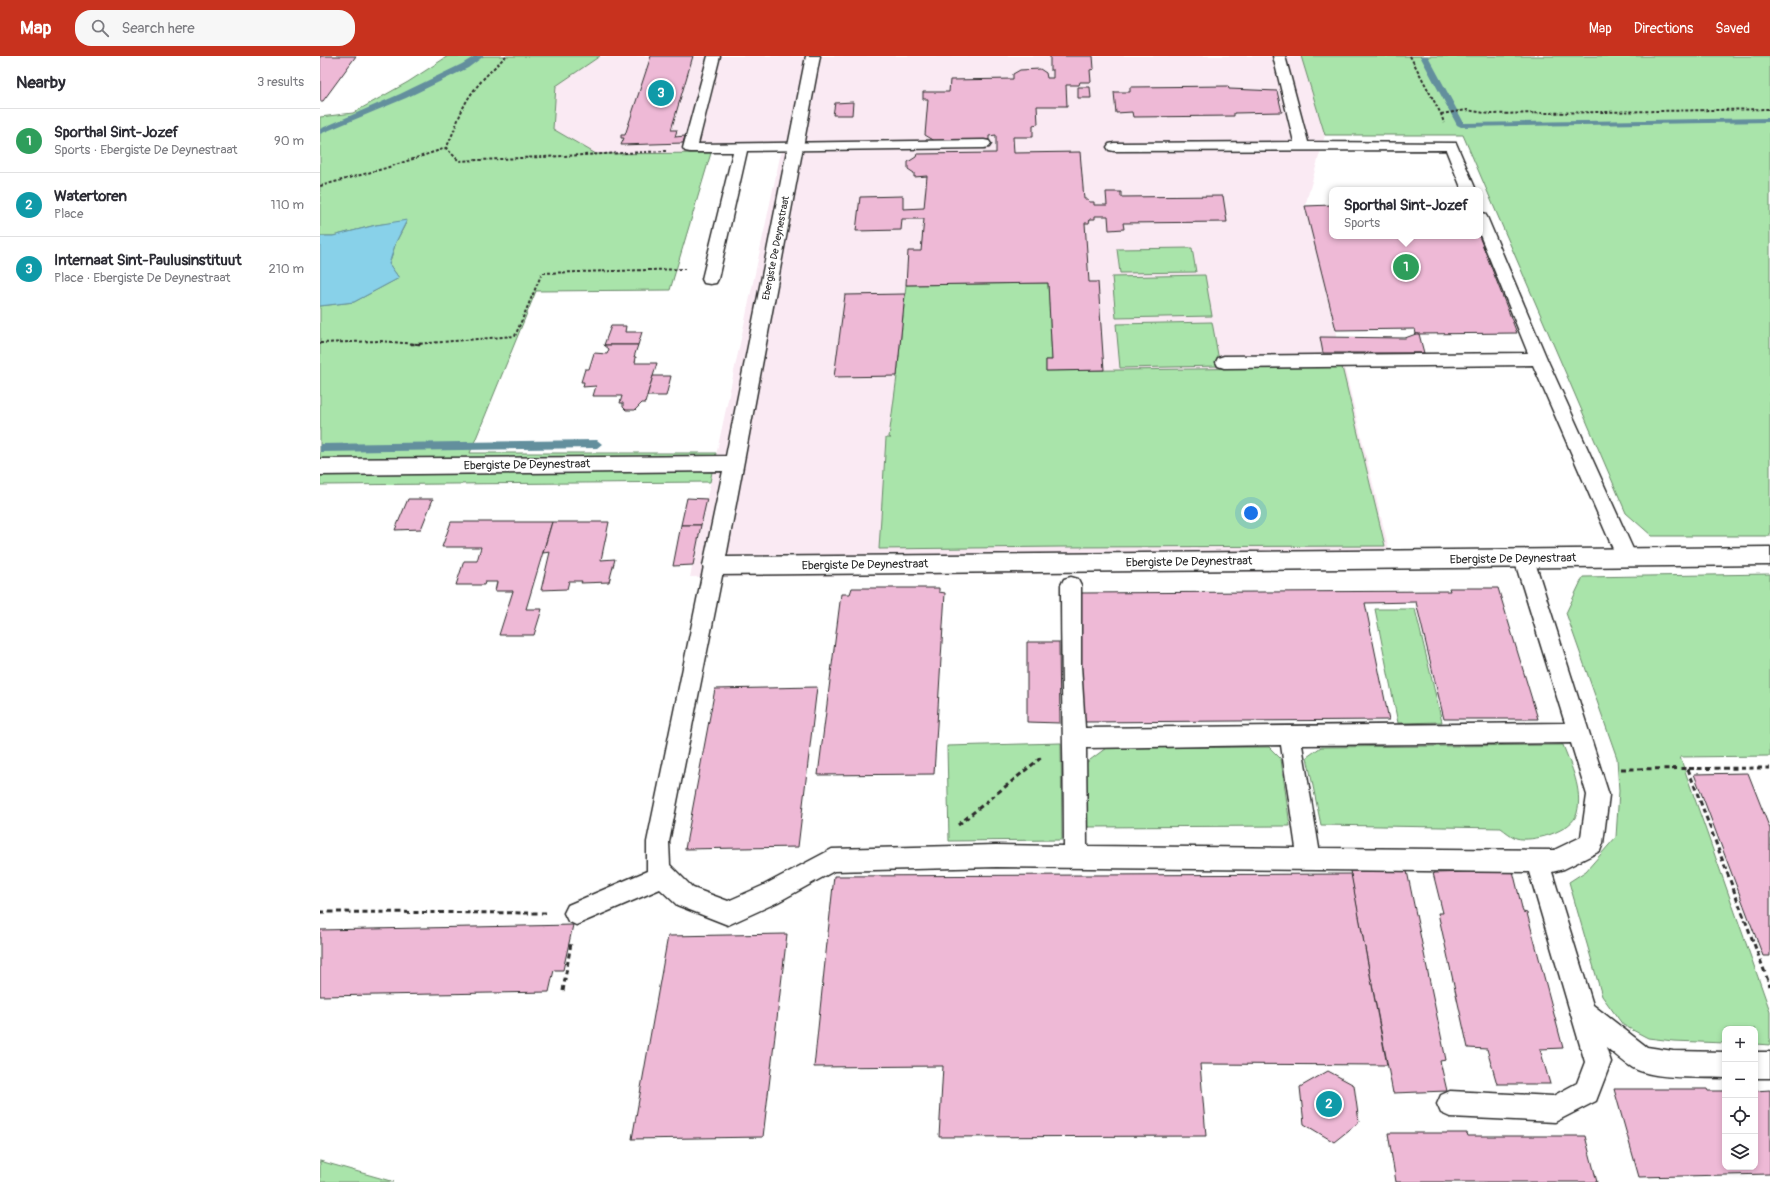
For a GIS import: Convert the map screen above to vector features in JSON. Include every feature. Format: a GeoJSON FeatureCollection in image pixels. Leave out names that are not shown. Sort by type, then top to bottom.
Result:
{"type":"FeatureCollection","features":[{"type":"Feature","properties":{"kind":"street","name":"Ebergiste De Deynestraat"},"geometry":{"type":"LineString","coordinates":[[813,56],[714,566],[1770,556]]}},
{"type":"Feature","properties":{"kind":"street","name":"Ebergiste De Deynestraat"},"geometry":{"type":"LineString","coordinates":[[320,467],[735,463]]}},
{"type":"Feature","properties":{"kind":"lane"},"geometry":{"type":"LineString","coordinates":[[714,56],[690,148],[984,144]]}},
{"type":"Feature","properties":{"kind":"lane"},"geometry":{"type":"LineString","coordinates":[[1279,56],[1302,146]]}},
{"type":"Feature","properties":{"kind":"lane"},"geometry":{"type":"LineString","coordinates":[[1114,147],[1451,146],[1468,187]]}},
{"type":"Feature","properties":{"kind":"lane"},"geometry":{"type":"LineString","coordinates":[[711,274],[741,147]]}},
{"type":"Feature","properties":{"kind":"lane"},"geometry":{"type":"LineString","coordinates":[[1483,224],[1539,360],[1627,558]]}},
{"type":"Feature","properties":{"kind":"lane"},"geometry":{"type":"LineString","coordinates":[[1224,362],[1539,360]]}},
{"type":"Feature","properties":{"kind":"lane"},"geometry":{"type":"LineString","coordinates":[[714,566],[658,842],[658,870],[684,898],[728,913],[770,894],[832,860],[1076,857],[1556,861],[1592,843],[1598,794],[1524,559]]}},
{"type":"Feature","properties":{"kind":"lane"},"geometry":{"type":"LineString","coordinates":[[1071,586],[1071,665],[1075,738],[1076,857]]}},
{"type":"Feature","properties":{"kind":"lane"},"geometry":{"type":"LineString","coordinates":[[1075,738],[1579,733]]}},
{"type":"Feature","properties":{"kind":"lane"},"geometry":{"type":"LineString","coordinates":[[1290,735],[1309,859]]}},
{"type":"Feature","properties":{"kind":"lane"},"geometry":{"type":"LineString","coordinates":[[1450,1104],[1555,1109],[1587,1092],[1598,1062],[1537,861]]}},
{"type":"Feature","properties":{"kind":"lane"},"geometry":{"type":"LineString","coordinates":[[576,913],[663,876]]}},
{"type":"Feature","properties":{"kind":"lane"},"geometry":{"type":"LineString","coordinates":[[1583,1013],[1642,1059],[1673,1064],[1722,1065]]}},
{"type":"Feature","properties":{"kind":"lane"},"geometry":{"type":"LineString","coordinates":[[1758,1065],[1770,1065]]}},
{"type":"Feature","properties":{"kind":"path"},"geometry":{"type":"LineString","coordinates":[[320,186],[386,168],[446,148],[454,134],[463,108],[482,79],[506,56]]}},
{"type":"Feature","properties":{"kind":"path"},"geometry":{"type":"LineString","coordinates":[[1410,56],[1442,114],[1464,110],[1490,114],[1770,109]]}},
{"type":"Feature","properties":{"kind":"path"},"geometry":{"type":"LineString","coordinates":[[446,148],[459,162],[664,151],[690,148]]}},
{"type":"Feature","properties":{"kind":"path"},"geometry":{"type":"LineString","coordinates":[[320,342],[379,341],[417,344],[515,336],[542,273],[611,272],[711,274]]}},
{"type":"Feature","properties":{"kind":"path"},"geometry":{"type":"LineString","coordinates":[[939,858],[941,840],[1063,740],[1075,738]]}},
{"type":"Feature","properties":{"kind":"path"},"geometry":{"type":"LineString","coordinates":[[1590,770],[1770,768]]}},
{"type":"Feature","properties":{"kind":"path"},"geometry":{"type":"LineString","coordinates":[[1688,769],[1770,986]]}},
{"type":"Feature","properties":{"kind":"path"},"geometry":{"type":"LineString","coordinates":[[320,912],[576,913],[563,992]]}},
{"type":"Feature","properties":{"kind":"shaded area"},"geometry":{"type":"Polygon","coordinates":[[[565,56],[1301,56],[1325,135],[1305,206],[1394,570],[690,577],[781,152],[596,154],[518,125],[565,56]]]}},
{"type":"Feature","properties":{"kind":"green space"},"geometry":{"type":"Polygon","coordinates":[[[448,56],[600,56],[556,86],[553,129],[596,154],[711,153],[670,290],[536,291],[470,453],[716,453],[710,482],[320,485],[320,306],[354,302],[399,278],[389,264],[396,242],[407,221],[376,225],[333,236],[320,236],[320,117],[353,113],[408,82],[448,56]]]}},
{"type":"Feature","properties":{"kind":"green space"},"geometry":{"type":"Polygon","coordinates":[[[1301,56],[1770,56],[1770,536],[1652,536],[1626,513],[1463,135],[1325,135],[1301,56]]]}},
{"type":"Feature","properties":{"kind":"green space"},"geometry":{"type":"Polygon","coordinates":[[[1192,248],[1196,272],[1120,273],[1117,249],[1192,248]]]}},
{"type":"Feature","properties":{"kind":"green space"},"geometry":{"type":"Polygon","coordinates":[[[1205,275],[1212,316],[1116,318],[1112,277],[1205,275]]]}},
{"type":"Feature","properties":{"kind":"green space"},"geometry":{"type":"Polygon","coordinates":[[[1048,283],[1052,360],[1046,360],[1046,371],[1342,367],[1385,546],[879,549],[886,438],[891,438],[889,437],[906,285],[1048,283]]]}},
{"type":"Feature","properties":{"kind":"green space"},"geometry":{"type":"Polygon","coordinates":[[[1212,322],[1220,366],[1120,368],[1116,324],[1212,322]]]}},
{"type":"Feature","properties":{"kind":"green space"},"geometry":{"type":"Polygon","coordinates":[[[1770,574],[1770,756],[1680,757],[1770,1011],[1770,1045],[1758,1044],[1758,1026],[1722,1026],[1722,1043],[1673,1041],[1648,1038],[1623,1025],[1602,996],[1569,882],[1586,871],[1616,837],[1619,791],[1617,758],[1566,613],[1583,577],[1770,574]]]}},
{"type":"Feature","properties":{"kind":"green space"},"geometry":{"type":"Polygon","coordinates":[[[1375,609],[1415,609],[1442,722],[1398,723],[1375,609]]]}},
{"type":"Feature","properties":{"kind":"green space"},"geometry":{"type":"Polygon","coordinates":[[[1061,743],[1062,840],[949,841],[947,746],[1061,743]]]}},
{"type":"Feature","properties":{"kind":"green space"},"geometry":{"type":"Polygon","coordinates":[[[1563,745],[1573,770],[1577,787],[1577,813],[1568,825],[1560,830],[1532,839],[1516,838],[1501,828],[1321,825],[1307,757],[1321,747],[1563,745]]]}},
{"type":"Feature","properties":{"kind":"green space"},"geometry":{"type":"Polygon","coordinates":[[[1269,747],[1281,759],[1290,826],[1087,827],[1086,763],[1106,748],[1269,747]]]}},
{"type":"Feature","properties":{"kind":"green space"},"geometry":{"type":"Polygon","coordinates":[[[320,1161],[394,1182],[320,1182],[320,1161]]]}},
{"type":"Feature","properties":{"kind":"water"},"geometry":{"type":"Polygon","coordinates":[[[407,220],[396,242],[389,264],[399,278],[354,302],[320,306],[320,236],[333,236],[376,225],[407,220]]]}},
{"type":"Feature","properties":{"kind":"building"},"geometry":{"type":"Polygon","coordinates":[[[320,56],[356,56],[323,101],[320,101],[320,56]]]}},
{"type":"Feature","properties":{"kind":"building"},"geometry":{"type":"Polygon","coordinates":[[[651,56],[693,56],[671,130],[677,130],[675,137],[685,136],[683,143],[621,145],[624,138],[621,138],[621,135],[625,135],[651,56]]]}},
{"type":"Feature","properties":{"kind":"building"},"geometry":{"type":"Polygon","coordinates":[[[1050,56],[1093,56],[1094,69],[1090,70],[1091,82],[1080,82],[1079,85],[1066,85],[1067,106],[1037,106],[1038,124],[1033,125],[1033,137],[1013,137],[1014,153],[1080,152],[1084,199],[1088,199],[1089,202],[1094,202],[1094,205],[1107,205],[1106,192],[1121,192],[1121,197],[1223,196],[1227,222],[1123,223],[1124,229],[1109,230],[1108,216],[1095,216],[1095,219],[1090,219],[1089,223],[1085,223],[1089,282],[1098,282],[1104,370],[1046,371],[1046,360],[1052,360],[1048,283],[906,285],[908,251],[921,251],[924,219],[902,219],[901,230],[856,231],[860,197],[903,196],[903,209],[924,208],[927,176],[914,177],[914,173],[908,169],[908,162],[916,157],[917,154],[996,153],[996,135],[989,136],[989,140],[935,141],[925,135],[928,99],[923,99],[923,92],[949,92],[950,80],[1013,79],[1013,74],[1020,70],[1040,69],[1046,73],[1047,78],[1053,78],[1053,70],[1050,70],[1050,56]]]}},
{"type":"Feature","properties":{"kind":"building"},"geometry":{"type":"Polygon","coordinates":[[[1228,86],[1229,89],[1277,91],[1282,112],[1234,113],[1234,116],[1133,117],[1132,112],[1116,113],[1114,92],[1130,92],[1130,87],[1228,86]]]}},
{"type":"Feature","properties":{"kind":"building"},"geometry":{"type":"Polygon","coordinates":[[[1078,87],[1090,87],[1091,98],[1078,98],[1078,87]]]}},
{"type":"Feature","properties":{"kind":"building"},"geometry":{"type":"Polygon","coordinates":[[[853,102],[852,115],[833,115],[835,103],[853,102]]]}},
{"type":"Feature","properties":{"kind":"building"},"geometry":{"type":"Polygon","coordinates":[[[1329,205],[1329,239],[1480,239],[1517,333],[1416,334],[1415,329],[1336,330],[1305,206],[1329,205]]]}},
{"type":"Feature","properties":{"kind":"building"},"geometry":{"type":"Polygon","coordinates":[[[905,294],[897,376],[834,377],[845,295],[905,294]]]}},
{"type":"Feature","properties":{"kind":"building"},"geometry":{"type":"Polygon","coordinates":[[[611,326],[626,326],[625,332],[642,332],[638,345],[604,345],[611,326]]]}},
{"type":"Feature","properties":{"kind":"building"},"geometry":{"type":"Polygon","coordinates":[[[1419,334],[1424,353],[1323,353],[1320,337],[1405,338],[1419,334]]]}},
{"type":"Feature","properties":{"kind":"building"},"geometry":{"type":"Polygon","coordinates":[[[604,345],[638,345],[634,357],[636,357],[635,363],[657,363],[645,403],[642,403],[635,410],[626,410],[623,407],[623,403],[620,403],[622,396],[593,396],[596,386],[583,387],[584,382],[581,382],[585,369],[589,369],[594,353],[607,354],[609,349],[604,345]]]}},
{"type":"Feature","properties":{"kind":"building"},"geometry":{"type":"Polygon","coordinates":[[[653,376],[671,376],[666,396],[647,396],[653,376]]]}},
{"type":"Feature","properties":{"kind":"building"},"geometry":{"type":"Polygon","coordinates":[[[687,498],[707,499],[701,525],[681,525],[687,498]]]}},
{"type":"Feature","properties":{"kind":"building"},"geometry":{"type":"Polygon","coordinates":[[[408,499],[433,499],[421,529],[395,530],[408,499]]]}},
{"type":"Feature","properties":{"kind":"building"},"geometry":{"type":"Polygon","coordinates":[[[451,522],[552,522],[526,609],[542,609],[534,635],[499,635],[513,591],[495,591],[497,582],[485,582],[484,585],[456,585],[464,561],[477,561],[481,547],[442,547],[451,522]]]}},
{"type":"Feature","properties":{"kind":"building"},"geometry":{"type":"Polygon","coordinates":[[[552,522],[609,522],[601,560],[615,559],[609,582],[581,583],[582,581],[569,581],[567,589],[541,590],[550,552],[543,553],[552,522]]]}},
{"type":"Feature","properties":{"kind":"building"},"geometry":{"type":"Polygon","coordinates":[[[681,525],[701,525],[693,565],[673,566],[681,525]]]}},
{"type":"Feature","properties":{"kind":"building"},"geometry":{"type":"Polygon","coordinates":[[[852,588],[939,588],[939,592],[945,593],[934,774],[818,775],[841,594],[850,594],[852,588]]]}},
{"type":"Feature","properties":{"kind":"building"},"geometry":{"type":"Polygon","coordinates":[[[1449,588],[1498,588],[1538,719],[1444,719],[1416,602],[1365,603],[1389,720],[1083,722],[1079,593],[1450,591],[1449,588]]]}},
{"type":"Feature","properties":{"kind":"building"},"geometry":{"type":"Polygon","coordinates":[[[1027,642],[1059,642],[1060,723],[1027,722],[1027,642]]]}},
{"type":"Feature","properties":{"kind":"building"},"geometry":{"type":"Polygon","coordinates":[[[817,687],[798,847],[685,849],[715,689],[817,687]]]}},
{"type":"Feature","properties":{"kind":"building"},"geometry":{"type":"Polygon","coordinates":[[[1748,773],[1770,829],[1770,956],[1763,956],[1694,774],[1748,773]]]}},
{"type":"Feature","properties":{"kind":"building"},"geometry":{"type":"Polygon","coordinates":[[[1350,871],[1407,871],[1446,1060],[1440,1061],[1447,1091],[1393,1093],[1350,871]]]}},
{"type":"Feature","properties":{"kind":"building"},"geometry":{"type":"Polygon","coordinates":[[[1513,871],[1523,912],[1527,913],[1563,1048],[1540,1049],[1550,1084],[1497,1084],[1487,1049],[1468,1048],[1438,913],[1443,913],[1433,873],[1513,871]]]}},
{"type":"Feature","properties":{"kind":"building"},"geometry":{"type":"Polygon","coordinates":[[[1351,874],[1387,1065],[1200,1064],[1206,1136],[939,1137],[943,1066],[814,1067],[834,876],[1351,874]]]}},
{"type":"Feature","properties":{"kind":"building"},"geometry":{"type":"Polygon","coordinates":[[[573,925],[563,970],[554,970],[549,992],[320,996],[320,930],[573,925]]]}},
{"type":"Feature","properties":{"kind":"building"},"geometry":{"type":"Polygon","coordinates":[[[787,934],[763,1137],[632,1139],[668,936],[787,934]]]}},
{"type":"Feature","properties":{"kind":"building"},"geometry":{"type":"Polygon","coordinates":[[[1328,1071],[1354,1085],[1359,1122],[1334,1142],[1304,1124],[1300,1087],[1328,1071]]]}},
{"type":"Feature","properties":{"kind":"building"},"geometry":{"type":"Polygon","coordinates":[[[1614,1089],[1707,1089],[1708,1091],[1722,1091],[1722,1170],[1758,1170],[1758,1091],[1770,1090],[1770,1174],[1639,1177],[1614,1089]]]}},
{"type":"Feature","properties":{"kind":"building"},"geometry":{"type":"Polygon","coordinates":[[[1388,1133],[1467,1133],[1468,1136],[1585,1136],[1597,1182],[1396,1182],[1388,1133]]]}},
{"type":"Feature","properties":{"kind":"waterway"},"geometry":{"type":"LineString","coordinates":[[320,132],[403,96],[465,66],[480,56]]}},
{"type":"Feature","properties":{"kind":"waterway"},"geometry":{"type":"LineString","coordinates":[[1424,56],[1461,125],[1770,120]]}},
{"type":"Feature","properties":{"kind":"waterway"},"geometry":{"type":"LineString","coordinates":[[320,448],[597,444]]}},
{"type":"Feature","properties":{"kind":"place","name":"Internaat Sint-Paulusinstituut"},"geometry":{"type":"Point","coordinates":[661,93]}},
{"type":"Feature","properties":{"kind":"place","name":"Sporthal Sint-Jozef"},"geometry":{"type":"Point","coordinates":[1406,267]}},
{"type":"Feature","properties":{"kind":"place","name":"Watertoren"},"geometry":{"type":"Point","coordinates":[1329,1104]}}]}
